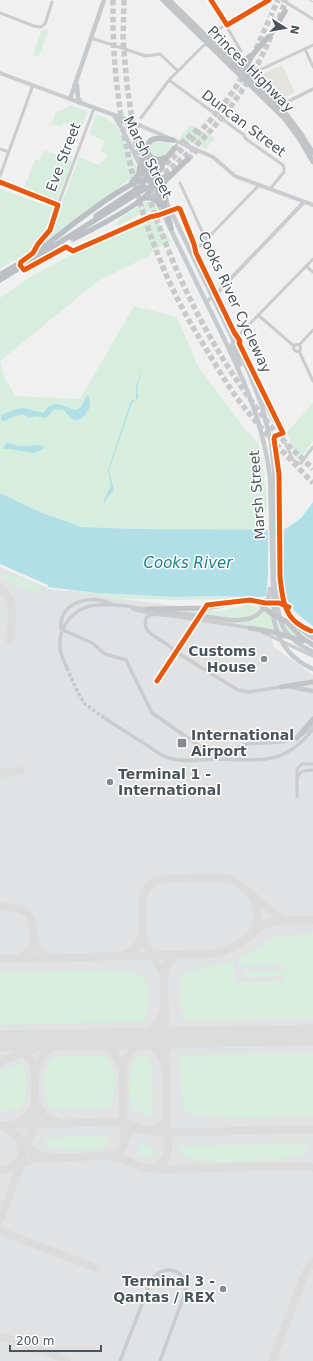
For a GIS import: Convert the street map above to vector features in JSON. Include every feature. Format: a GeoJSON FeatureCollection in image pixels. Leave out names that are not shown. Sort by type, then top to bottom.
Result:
{"type":"FeatureCollection","features":[{"type":"Feature","properties":{"kind":"highway","name":"Princes Highway"},"geometry":{"type":"LineString","coordinates":[[164,0],[287,121],[312,154]]}},
{"type":"Feature","properties":{"kind":"highway","name":"Princes Highway"},"geometry":{"type":"LineString","coordinates":[[169,0],[279,106],[295,124],[312,154],[313,162]]}},
{"type":"Feature","properties":{"kind":"highway"},"geometry":{"type":"LineString","coordinates":[[231,66],[238,67],[256,51],[275,28],[285,11]]}},
{"type":"Feature","properties":{"kind":"highway"},"geometry":{"type":"LineString","coordinates":[[250,79],[246,73],[246,69],[256,51]]}},
{"type":"Feature","properties":{"kind":"highway"},"geometry":{"type":"LineString","coordinates":[[168,156],[160,160],[153,159],[148,154],[148,146],[151,140],[156,138],[174,140]]}},
{"type":"Feature","properties":{"kind":"highway"},"geometry":{"type":"LineString","coordinates":[[138,145],[151,162],[157,164],[164,162]]}},
{"type":"Feature","properties":{"kind":"highway"},"geometry":{"type":"LineString","coordinates":[[36,255],[104,223],[140,200],[149,192],[151,182],[174,149]]}},
{"type":"Feature","properties":{"kind":"highway"},"geometry":{"type":"LineString","coordinates":[[142,152],[143,162],[151,182],[160,189]]}},
{"type":"Feature","properties":{"kind":"highway"},"geometry":{"type":"LineString","coordinates":[[163,203],[164,181],[188,159]]}},
{"type":"Feature","properties":{"kind":"highway"},"geometry":{"type":"LineString","coordinates":[[126,188],[142,169],[163,203],[171,228]]}},
{"type":"Feature","properties":{"kind":"highway"},"geometry":{"type":"LineString","coordinates":[[0,276],[151,182],[171,174]]}},
{"type":"Feature","properties":{"kind":"highway"},"geometry":{"type":"LineString","coordinates":[[0,280],[36,255],[70,227],[126,188],[138,181],[151,182]]}},
{"type":"Feature","properties":{"kind":"highway"},"geometry":{"type":"LineString","coordinates":[[140,200],[150,198],[163,203]]}},
{"type":"Feature","properties":{"kind":"highway"},"geometry":{"type":"LineString","coordinates":[[147,608],[206,608],[252,601],[260,604],[272,614],[287,622],[301,637],[313,646]]}},
{"type":"Feature","properties":{"kind":"highway"},"geometry":{"type":"LineString","coordinates":[[250,628],[286,635],[313,646]]}},
{"type":"Feature","properties":{"kind":"highway"},"geometry":{"type":"LineString","coordinates":[[281,687],[311,682]]}},
{"type":"Feature","properties":{"kind":"highway"},"geometry":{"type":"LineString","coordinates":[[295,739],[312,724]]}},
{"type":"Feature","properties":{"kind":"main road"},"geometry":{"type":"LineString","coordinates":[[70,99],[104,0]]}},
{"type":"Feature","properties":{"kind":"main road"},"geometry":{"type":"LineString","coordinates":[[0,73],[140,125],[213,157],[234,176],[313,205]]}},
{"type":"Feature","properties":{"kind":"main road"},"geometry":{"type":"LineString","coordinates":[[76,84],[78,98],[83,104]]}},
{"type":"Feature","properties":{"kind":"main road","name":"Marsh Street"},"geometry":{"type":"LineString","coordinates":[[114,115],[142,169]]}},
{"type":"Feature","properties":{"kind":"main road","name":"Marsh Street"},"geometry":{"type":"LineString","coordinates":[[125,119],[142,152]]}},
{"type":"Feature","properties":{"kind":"main road"},"geometry":{"type":"LineString","coordinates":[[132,133],[134,127],[140,125]]}},
{"type":"Feature","properties":{"kind":"main road","name":"Marsh Street"},"geometry":{"type":"LineString","coordinates":[[160,189],[163,203]]}},
{"type":"Feature","properties":{"kind":"main road"},"geometry":{"type":"LineString","coordinates":[[206,302],[304,202]]}},
{"type":"Feature","properties":{"kind":"main road","name":"Marsh Street"},"geometry":{"type":"LineString","coordinates":[[168,215],[213,296],[234,340],[265,414],[272,447],[275,479],[273,513],[274,571]]}},
{"type":"Feature","properties":{"kind":"main road","name":"Marsh Street"},"geometry":{"type":"LineString","coordinates":[[171,228],[247,388],[261,431],[267,458],[273,513]]}},
{"type":"Feature","properties":{"kind":"main road"},"geometry":{"type":"LineString","coordinates":[[234,340],[232,345],[242,369],[247,388]]}},
{"type":"Feature","properties":{"kind":"main road"},"geometry":{"type":"LineString","coordinates":[[153,614],[159,612],[179,613],[234,620],[244,620],[256,616],[263,610],[269,596],[274,571]]}},
{"type":"Feature","properties":{"kind":"main road"},"geometry":{"type":"LineString","coordinates":[[274,571],[282,602],[292,621],[300,630],[313,638]]}},
{"type":"Feature","properties":{"kind":"main road"},"geometry":{"type":"LineString","coordinates":[[274,571],[280,621],[289,637],[313,652]]}},
{"type":"Feature","properties":{"kind":"main road"},"geometry":{"type":"LineString","coordinates":[[274,571],[273,616],[277,631],[291,654],[299,661],[313,669]]}},
{"type":"Feature","properties":{"kind":"main road"},"geometry":{"type":"LineString","coordinates":[[147,608],[193,613],[214,618]]}},
{"type":"Feature","properties":{"kind":"main road"},"geometry":{"type":"LineString","coordinates":[[281,687],[297,687],[313,691]]}},
{"type":"Feature","properties":{"kind":"street"},"geometry":{"type":"LineString","coordinates":[[211,0],[241,51]]}},
{"type":"Feature","properties":{"kind":"street"},"geometry":{"type":"LineString","coordinates":[[199,34],[206,36],[269,0]]}},
{"type":"Feature","properties":{"kind":"street"},"geometry":{"type":"LineString","coordinates":[[282,0],[313,19]]}},
{"type":"Feature","properties":{"kind":"street"},"geometry":{"type":"LineString","coordinates":[[0,13],[34,26],[44,26],[52,2]]}},
{"type":"Feature","properties":{"kind":"street"},"geometry":{"type":"LineString","coordinates":[[91,38],[146,56],[160,54],[178,71]]}},
{"type":"Feature","properties":{"kind":"street"},"geometry":{"type":"LineString","coordinates":[[141,118],[169,80],[208,43]]}},
{"type":"Feature","properties":{"kind":"street"},"geometry":{"type":"LineString","coordinates":[[253,73],[313,45]]}},
{"type":"Feature","properties":{"kind":"street"},"geometry":{"type":"LineString","coordinates":[[304,49],[313,67]]}},
{"type":"Feature","properties":{"kind":"street","name":"Duncan Street"},"geometry":{"type":"LineString","coordinates":[[169,80],[282,165],[284,172],[270,189]]}},
{"type":"Feature","properties":{"kind":"street"},"geometry":{"type":"LineString","coordinates":[[0,176],[33,85]]}},
{"type":"Feature","properties":{"kind":"street"},"geometry":{"type":"LineString","coordinates":[[279,106],[313,89]]}},
{"type":"Feature","properties":{"kind":"street","name":"Eve Street"},"geometry":{"type":"LineString","coordinates":[[0,180],[59,202],[94,108]]}},
{"type":"Feature","properties":{"kind":"street"},"geometry":{"type":"LineString","coordinates":[[0,149],[9,152]]}},
{"type":"Feature","properties":{"kind":"street","name":"Marsh Street"},"geometry":{"type":"LineString","coordinates":[[180,183],[206,240]]}},
{"type":"Feature","properties":{"kind":"street"},"geometry":{"type":"LineString","coordinates":[[200,246],[259,185]]}},
{"type":"Feature","properties":{"kind":"street"},"geometry":{"type":"LineString","coordinates":[[234,340],[313,259]]}},
{"type":"Feature","properties":{"kind":"street"},"geometry":{"type":"LineString","coordinates":[[306,266],[313,272]]}},
{"type":"Feature","properties":{"kind":"street"},"geometry":{"type":"LineString","coordinates":[[258,315],[294,346],[295,350],[299,350]]}},
{"type":"Feature","properties":{"kind":"street"},"geometry":{"type":"LineString","coordinates":[[294,346],[296,344],[299,345],[313,330]]}},
{"type":"Feature","properties":{"kind":"street"},"geometry":{"type":"LineString","coordinates":[[299,345],[299,350],[313,381]]}},
{"type":"Feature","properties":{"kind":"street","name":"Marsh Street"},"geometry":{"type":"LineString","coordinates":[[258,395],[281,434],[293,460],[301,463],[313,447]]}},
{"type":"Feature","properties":{"kind":"street"},"geometry":{"type":"LineString","coordinates":[[114,605],[106,602],[90,600],[76,603],[66,610],[61,622],[61,629],[92,643],[106,654],[126,661],[152,713],[204,749],[231,750],[247,744],[284,742],[295,739]]}},
{"type":"Feature","properties":{"kind":"street"},"geometry":{"type":"LineString","coordinates":[[67,668],[60,648],[61,634],[65,625],[75,614],[89,606],[114,605],[147,608]]}},
{"type":"Feature","properties":{"kind":"street"},"geometry":{"type":"LineString","coordinates":[[124,606],[153,614],[250,628],[263,632],[313,656]]}},
{"type":"Feature","properties":{"kind":"street"},"geometry":{"type":"LineString","coordinates":[[153,614],[147,617],[145,622],[146,628],[149,632],[169,645],[176,652],[236,689],[248,692],[281,687]]}},
{"type":"Feature","properties":{"kind":"street"},"geometry":{"type":"LineString","coordinates":[[106,719],[162,755],[177,760],[262,760],[274,757],[301,743],[309,734],[312,724]]}},
{"type":"Feature","properties":{"kind":"street"},"geometry":{"type":"LineString","coordinates":[[297,797],[296,772],[299,766],[304,764],[313,764]]}},
{"type":"Feature","properties":{"kind":"street"},"geometry":{"type":"LineString","coordinates":[[297,782],[298,776],[302,771],[313,770]]}},
{"type":"Feature","properties":{"kind":"street"},"geometry":{"type":"LineString","coordinates":[[120,1361],[149,1286],[155,1275],[160,1272],[170,1270],[178,1272],[183,1278],[186,1287],[185,1294],[161,1361]]}},
{"type":"Feature","properties":{"kind":"street"},"geometry":{"type":"LineString","coordinates":[[120,1361],[149,1283],[154,1278],[159,1276],[181,1284],[186,1290],[184,1301],[161,1361]]}},
{"type":"Feature","properties":{"kind":"shaded area"},"geometry":{"type":"Polygon","coordinates":[[[282,65],[295,92],[278,101],[255,79],[256,77],[282,65]]]}},
{"type":"Feature","properties":{"kind":"shaded area"},"geometry":{"type":"Polygon","coordinates":[[[0,567],[50,589],[266,618],[274,647],[313,675],[313,1361],[0,1361],[0,567]]]}},
{"type":"Feature","properties":{"kind":"green space"},"geometry":{"type":"Polygon","coordinates":[[[49,28],[39,57],[33,55],[41,31],[49,28]]]}},
{"type":"Feature","properties":{"kind":"green space"},"geometry":{"type":"Polygon","coordinates":[[[70,105],[88,111],[81,129],[63,123],[62,127],[53,124],[51,126],[56,112],[65,109],[70,105]]]}},
{"type":"Feature","properties":{"kind":"green space"},"geometry":{"type":"Polygon","coordinates":[[[96,115],[106,118],[117,126],[137,168],[137,172],[133,177],[103,201],[37,249],[38,245],[53,227],[79,157],[99,165],[107,157],[106,154],[101,151],[104,141],[89,134],[96,115]]]}},
{"type":"Feature","properties":{"kind":"green space"},"geometry":{"type":"Polygon","coordinates":[[[190,125],[215,138],[206,149],[180,138],[190,125]]]}},
{"type":"Feature","properties":{"kind":"green space"},"geometry":{"type":"Polygon","coordinates":[[[158,140],[173,145],[172,149],[166,154],[158,157],[153,155],[150,148],[153,143],[158,140]]]}},
{"type":"Feature","properties":{"kind":"green space"},"geometry":{"type":"Polygon","coordinates":[[[44,150],[73,161],[57,199],[24,187],[35,160],[40,161],[44,150]]]}},
{"type":"Feature","properties":{"kind":"green space"},"geometry":{"type":"Polygon","coordinates":[[[0,189],[53,208],[46,231],[26,254],[0,268],[0,189]]]}},
{"type":"Feature","properties":{"kind":"green space"},"geometry":{"type":"Polygon","coordinates":[[[147,201],[153,203],[157,209],[142,213],[120,225],[115,225],[124,216],[147,201]]]}},
{"type":"Feature","properties":{"kind":"green space"},"geometry":{"type":"Polygon","coordinates":[[[155,220],[173,243],[169,242],[153,251],[149,256],[98,281],[0,361],[0,298],[32,276],[75,253],[155,220]]]}},
{"type":"Feature","properties":{"kind":"green space"},"geometry":{"type":"Polygon","coordinates":[[[134,306],[177,317],[199,368],[244,428],[259,444],[267,498],[264,530],[82,527],[42,513],[0,493],[0,361],[5,380],[9,384],[15,396],[80,399],[134,306]]]}},
{"type":"Feature","properties":{"kind":"green space"},"geometry":{"type":"Polygon","coordinates":[[[313,403],[313,441],[300,459],[296,458],[287,432],[313,403]]]}},
{"type":"Feature","properties":{"kind":"green space"},"geometry":{"type":"Polygon","coordinates":[[[4,574],[21,578],[36,585],[40,589],[42,596],[1,578],[4,574]]]}},
{"type":"Feature","properties":{"kind":"green space"},"geometry":{"type":"Polygon","coordinates":[[[69,590],[176,597],[235,597],[235,599],[174,600],[119,598],[68,592],[69,590]]]}},
{"type":"Feature","properties":{"kind":"green space"},"geometry":{"type":"Polygon","coordinates":[[[247,604],[260,609],[250,617],[241,619],[202,613],[202,611],[223,611],[240,607],[240,609],[242,607],[241,606],[247,604]]]}},
{"type":"Feature","properties":{"kind":"green space"},"geometry":{"type":"Polygon","coordinates":[[[264,611],[287,625],[297,636],[270,630],[262,626],[261,628],[230,623],[257,618],[264,611]]]}},
{"type":"Feature","properties":{"kind":"green space"},"geometry":{"type":"Polygon","coordinates":[[[313,934],[313,1018],[185,1020],[180,998],[181,981],[184,973],[233,961],[235,982],[284,982],[284,976],[244,977],[244,971],[284,971],[284,966],[239,966],[236,960],[275,937],[313,934]]]}},
{"type":"Feature","properties":{"kind":"green space"},"geometry":{"type":"Polygon","coordinates":[[[109,970],[132,972],[144,977],[149,993],[146,1021],[0,1025],[0,972],[109,970]]]}},
{"type":"Feature","properties":{"kind":"green space"},"geometry":{"type":"Polygon","coordinates":[[[313,1053],[313,1116],[208,1116],[187,1112],[185,1108],[182,1094],[180,1055],[313,1053]]]}},
{"type":"Feature","properties":{"kind":"green space"},"geometry":{"type":"Polygon","coordinates":[[[105,1056],[112,1068],[115,1081],[114,1095],[109,1108],[60,1110],[50,1108],[46,1099],[43,1081],[45,1081],[44,1071],[46,1071],[46,1067],[48,1066],[48,1063],[52,1057],[105,1056]]]}},
{"type":"Feature","properties":{"kind":"green space"},"geometry":{"type":"Polygon","coordinates":[[[138,1056],[148,1056],[151,1059],[153,1116],[134,1110],[131,1104],[129,1090],[130,1075],[138,1056]]]}},
{"type":"Feature","properties":{"kind":"green space"},"geometry":{"type":"Polygon","coordinates":[[[22,1063],[22,1067],[24,1067],[24,1071],[26,1072],[27,1080],[27,1092],[24,1103],[20,1110],[0,1111],[0,1071],[22,1063]]]}},
{"type":"Feature","properties":{"kind":"green space"},"geometry":{"type":"Polygon","coordinates":[[[103,1136],[108,1140],[110,1145],[102,1148],[87,1150],[70,1150],[47,1145],[45,1142],[47,1138],[103,1136]]]}},
{"type":"Feature","properties":{"kind":"green space"},"geometry":{"type":"Polygon","coordinates":[[[297,1143],[306,1145],[307,1151],[299,1155],[269,1160],[233,1162],[202,1161],[191,1159],[182,1154],[180,1151],[181,1147],[189,1146],[297,1143]]]}},
{"type":"Feature","properties":{"kind":"green space"},"geometry":{"type":"Polygon","coordinates":[[[142,1144],[152,1147],[156,1152],[155,1155],[148,1158],[140,1155],[138,1147],[142,1144]]]}},
{"type":"Feature","properties":{"kind":"water"},"geometry":{"type":"Polygon","coordinates":[[[142,369],[137,389],[138,398],[132,403],[109,470],[114,490],[104,504],[104,500],[111,486],[108,470],[131,401],[136,399],[136,387],[142,369]]]}},
{"type":"Feature","properties":{"kind":"water"},"geometry":{"type":"Polygon","coordinates":[[[87,396],[89,397],[90,407],[84,416],[78,420],[71,418],[64,410],[54,409],[46,418],[35,416],[29,418],[23,414],[5,421],[1,420],[1,415],[23,408],[43,413],[49,407],[57,404],[76,410],[81,407],[87,396]]]}},
{"type":"Feature","properties":{"kind":"water"},"geometry":{"type":"Polygon","coordinates":[[[7,443],[20,446],[42,445],[44,447],[43,449],[34,453],[4,449],[3,447],[7,443]]]}},
{"type":"Feature","properties":{"kind":"water","name":"Cooks River"},"geometry":{"type":"Polygon","coordinates":[[[0,493],[42,513],[82,527],[136,529],[284,530],[301,518],[313,502],[313,626],[291,607],[283,592],[261,597],[176,597],[97,593],[48,587],[48,585],[0,564],[0,493]]]}},
{"type":"Feature","properties":{"kind":"pier"},"geometry":{"type":"Polygon","coordinates":[[[268,528],[280,528],[281,578],[285,603],[282,595],[266,598],[268,574],[268,528]]]}},
{"type":"Feature","properties":{"kind":"taxiway"},"geometry":{"type":"LineString","coordinates":[[0,588],[5,592],[11,604],[12,619],[10,640]]}},
{"type":"Feature","properties":{"kind":"taxiway"},"geometry":{"type":"LineString","coordinates":[[0,773],[21,771]]}},
{"type":"Feature","properties":{"kind":"taxiway"},"geometry":{"type":"LineString","coordinates":[[159,967],[146,946],[143,937],[142,906],[144,894],[147,888],[157,881],[165,879],[209,877],[231,880],[245,888],[271,912],[286,920]]}},
{"type":"Feature","properties":{"kind":"taxiway"},"geometry":{"type":"LineString","coordinates":[[252,897],[256,905],[257,914],[253,931]]}},
{"type":"Feature","properties":{"kind":"taxiway"},"geometry":{"type":"LineString","coordinates":[[0,907],[16,908],[26,912],[32,921],[34,937]]}},
{"type":"Feature","properties":{"kind":"taxiway"},"geometry":{"type":"LineString","coordinates":[[0,959],[211,954],[236,946],[261,927],[271,922],[283,920],[313,920]]}},
{"type":"Feature","properties":{"kind":"taxiway"},"geometry":{"type":"LineString","coordinates":[[123,955],[136,947],[143,934]]}},
{"type":"Feature","properties":{"kind":"taxiway"},"geometry":{"type":"LineString","coordinates":[[20,957],[30,950],[34,937],[39,950],[43,954],[50,957]]}},
{"type":"Feature","properties":{"kind":"taxiway"},"geometry":{"type":"LineString","coordinates":[[164,978],[165,970],[168,964],[178,955]]}},
{"type":"Feature","properties":{"kind":"taxiway"},"geometry":{"type":"LineString","coordinates":[[154,1168],[164,1162],[168,1151],[164,981],[163,973],[157,964]]}},
{"type":"Feature","properties":{"kind":"taxiway"},"geometry":{"type":"LineString","coordinates":[[136,1038],[150,1032],[159,1021],[163,1012]]}},
{"type":"Feature","properties":{"kind":"taxiway"},"geometry":{"type":"LineString","coordinates":[[122,1072],[125,1061],[131,1051],[140,1043],[151,1039],[167,1038]]}},
{"type":"Feature","properties":{"kind":"taxiway"},"geometry":{"type":"LineString","coordinates":[[167,1052],[168,1048],[175,1040],[189,1038]]}},
{"type":"Feature","properties":{"kind":"taxiway"},"geometry":{"type":"LineString","coordinates":[[125,1039],[139,1040],[150,1044],[162,1057],[165,1064]]}},
{"type":"Feature","properties":{"kind":"taxiway"},"geometry":{"type":"LineString","coordinates":[[94,1040],[104,1044],[112,1051],[118,1060],[122,1071],[124,1143],[120,1152],[111,1156]]}},
{"type":"Feature","properties":{"kind":"taxiway"},"geometry":{"type":"LineString","coordinates":[[0,1063],[23,1052],[59,1043],[97,1040]]}},
{"type":"Feature","properties":{"kind":"taxiway"},"geometry":{"type":"LineString","coordinates":[[0,1042],[14,1044],[25,1052],[33,1063],[35,1074],[35,1125],[21,1158],[14,1165]]}},
{"type":"Feature","properties":{"kind":"taxiway"},"geometry":{"type":"LineString","coordinates":[[36,1072],[42,1056],[54,1045]]}},
{"type":"Feature","properties":{"kind":"taxiway"},"geometry":{"type":"LineString","coordinates":[[17,1123],[28,1116],[35,1103]]}},
{"type":"Feature","properties":{"kind":"taxiway"},"geometry":{"type":"LineString","coordinates":[[37,1104],[44,1116],[57,1122]]}},
{"type":"Feature","properties":{"kind":"taxiway"},"geometry":{"type":"LineString","coordinates":[[124,1142],[127,1134],[132,1130],[157,1128],[163,1124],[167,1117]]}},
{"type":"Feature","properties":{"kind":"taxiway"},"geometry":{"type":"LineString","coordinates":[[0,1125],[124,1122],[148,1131],[159,1133],[313,1129]]}},
{"type":"Feature","properties":{"kind":"taxiway"},"geometry":{"type":"LineString","coordinates":[[1,1125],[13,1132],[38,1155],[44,1157]]}},
{"type":"Feature","properties":{"kind":"taxiway"},"geometry":{"type":"LineString","coordinates":[[0,1220],[23,1159],[21,1144],[17,1135]]}},
{"type":"Feature","properties":{"kind":"taxiway"},"geometry":{"type":"LineString","coordinates":[[0,1171],[36,1158],[110,1156],[123,1159],[143,1168],[165,1169],[305,1166],[313,1168]]}},
{"type":"Feature","properties":{"kind":"taxiway"},"geometry":{"type":"LineString","coordinates":[[0,1231],[96,1268]]}},
{"type":"Feature","properties":{"kind":"taxiway"},"geometry":{"type":"LineString","coordinates":[[272,1361],[305,1274],[313,1261]]}},
{"type":"Feature","properties":{"kind":"taxiway"},"geometry":{"type":"LineString","coordinates":[[0,1337],[14,1340],[67,1360]]}},
{"type":"Feature","properties":{"kind":"runway"},"geometry":{"type":"LineString","coordinates":[[0,1041],[313,1035]]}},
{"type":"Feature","properties":{"kind":"tunnel"},"geometry":{"type":"LineString","coordinates":[[113,0],[113,40],[116,80],[130,162],[140,202],[168,279],[188,319],[233,393],[260,427],[313,483]]}},
{"type":"Feature","properties":{"kind":"tunnel"},"geometry":{"type":"LineString","coordinates":[[124,0],[123,40],[127,85],[134,133]]}},
{"type":"Feature","properties":{"kind":"tunnel"},"geometry":{"type":"LineString","coordinates":[[256,49],[278,0]]}},
{"type":"Feature","properties":{"kind":"tunnel"},"geometry":{"type":"LineString","coordinates":[[279,18],[286,0]]}},
{"type":"Feature","properties":{"kind":"tunnel"},"geometry":{"type":"LineString","coordinates":[[158,179],[194,147],[225,114],[262,57],[272,34]]}},
{"type":"Feature","properties":{"kind":"tunnel"},"geometry":{"type":"LineString","coordinates":[[160,170],[195,137],[217,113],[236,87],[244,73]]}},
{"type":"Feature","properties":{"kind":"tunnel"},"geometry":{"type":"LineString","coordinates":[[174,149],[200,127]]}},
{"type":"Feature","properties":{"kind":"tunnel"},"geometry":{"type":"LineString","coordinates":[[135,141],[144,184]]}},
{"type":"Feature","properties":{"kind":"tunnel"},"geometry":{"type":"LineString","coordinates":[[188,159],[200,147]]}},
{"type":"Feature","properties":{"kind":"tunnel"},"geometry":{"type":"LineString","coordinates":[[148,194],[171,257],[185,288],[216,347],[234,376],[274,430],[313,469]]}},
{"type":"Feature","properties":{"kind":"tunnel"},"geometry":{"type":"LineString","coordinates":[[67,668],[78,693],[85,704],[106,719]]}},
{"type":"Feature","properties":{"kind":"railway"},"geometry":{"type":"LineString","coordinates":[[309,0],[313,2]]}},
{"type":"Feature","properties":{"kind":"cycle path"},"geometry":{"type":"LineString","coordinates":[[211,0],[227,25],[269,0]]}},
{"type":"Feature","properties":{"kind":"cycle path","name":"Cooks River Cycleway"},"geometry":{"type":"LineString","coordinates":[[0,182],[58,205],[50,230],[38,244],[33,253],[21,262],[20,265],[24,270],[66,247],[73,251],[150,217],[178,208],[180,209],[196,253],[234,332],[240,341],[239,343],[283,433]]}},
{"type":"Feature","properties":{"kind":"cycle path"},"geometry":{"type":"LineString","coordinates":[[283,433],[275,436],[274,439],[279,474],[280,577],[284,602],[289,614],[297,623],[311,631]]}},
{"type":"Feature","properties":{"kind":"cycle path"},"geometry":{"type":"LineString","coordinates":[[157,681],[207,605],[250,600],[265,603],[279,603],[289,607]]}},
{"type":"Feature","properties":{"kind":"place","name":"Customs House"},"geometry":{"type":"Point","coordinates":[264,659]}},
{"type":"Feature","properties":{"kind":"place","name":"International Airport"},"geometry":{"type":"Point","coordinates":[182,743]}},
{"type":"Feature","properties":{"kind":"place","name":"Terminal 1 - International"},"geometry":{"type":"Point","coordinates":[110,782]}},
{"type":"Feature","properties":{"kind":"place","name":"Terminal 3 - Qantas / REX"},"geometry":{"type":"Point","coordinates":[223,1289]}}]}
